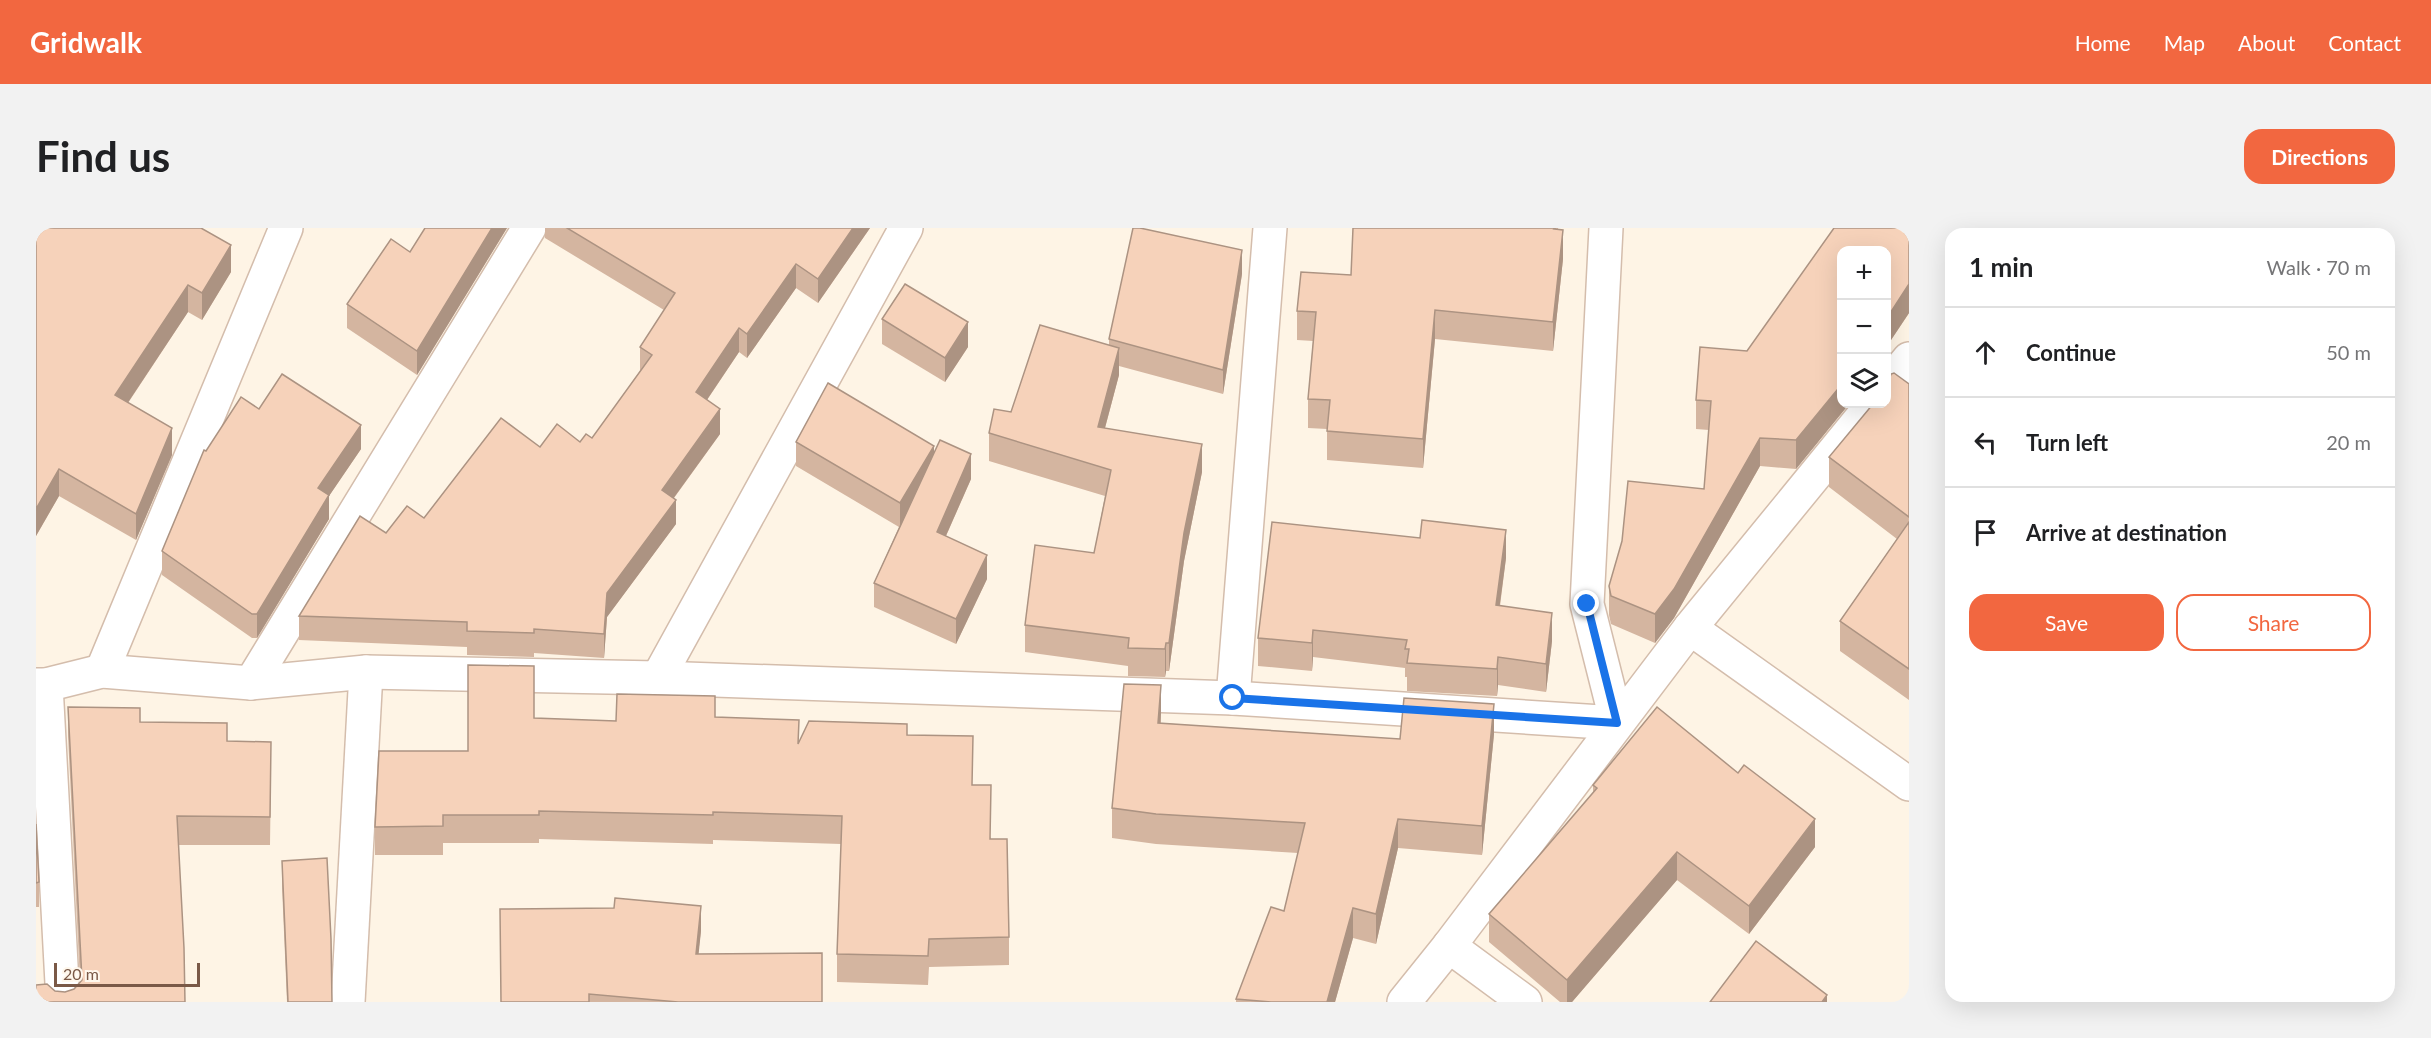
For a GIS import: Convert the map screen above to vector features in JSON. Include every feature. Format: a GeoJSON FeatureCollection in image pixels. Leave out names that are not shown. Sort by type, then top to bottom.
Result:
{"type":"FeatureCollection","features":[{"type":"Feature","properties":{"kind":"street"},"geometry":{"type":"LineString","coordinates":[[102,671],[286,228]]}},
{"type":"Feature","properties":{"kind":"street"},"geometry":{"type":"LineString","coordinates":[[251,683],[529,228]]}},
{"type":"Feature","properties":{"kind":"street"},"geometry":{"type":"LineString","coordinates":[[658,678],[906,228]]}},
{"type":"Feature","properties":{"kind":"street"},"geometry":{"type":"LineString","coordinates":[[1233,698],[1270,228]]}},
{"type":"Feature","properties":{"kind":"street"},"geometry":{"type":"LineString","coordinates":[[1606,228],[1587,604],[1617,723]]}},
{"type":"Feature","properties":{"kind":"street"},"geometry":{"type":"LineString","coordinates":[[1891,382],[1909,359]]}},
{"type":"Feature","properties":{"kind":"street"},"geometry":{"type":"LineString","coordinates":[[1404,1002],[1449,946],[1689,628],[1870,408]]}},
{"type":"Feature","properties":{"kind":"street"},"geometry":{"type":"LineString","coordinates":[[1689,628],[1909,784]]}},
{"type":"Feature","properties":{"kind":"street"},"geometry":{"type":"LineString","coordinates":[[63,1002],[41,685],[102,671],[251,683],[366,672],[658,678],[1233,698],[1617,723]]}},
{"type":"Feature","properties":{"kind":"street"},"geometry":{"type":"LineString","coordinates":[[348,1002],[366,672]]}},
{"type":"Feature","properties":{"kind":"street"},"geometry":{"type":"LineString","coordinates":[[1449,946],[1525,1002]]}},
{"type":"Feature","properties":{"kind":"building"},"geometry":{"type":"Polygon","coordinates":[[[36,228],[201,228],[231,245],[202,293],[188,285],[115,395],[172,428],[136,514],[59,469],[36,509],[36,228]]]}},
{"type":"Feature","properties":{"kind":"building"},"geometry":{"type":"Polygon","coordinates":[[[425,228],[492,228],[417,351],[347,304],[391,239],[410,252],[425,228]]]}},
{"type":"Feature","properties":{"kind":"building"},"geometry":{"type":"Polygon","coordinates":[[[567,228],[853,228],[818,279],[796,264],[747,334],[739,328],[696,392],[720,409],[662,490],[676,500],[607,593],[604,634],[534,629],[534,633],[467,631],[467,622],[299,616],[360,516],[386,533],[407,506],[424,518],[501,418],[540,447],[557,424],[580,442],[586,434],[592,438],[652,355],[640,347],[675,293],[567,228]]]}},
{"type":"Feature","properties":{"kind":"building"},"geometry":{"type":"Polygon","coordinates":[[[1133,228],[1242,250],[1223,370],[1109,339],[1133,228]]]}},
{"type":"Feature","properties":{"kind":"building"},"geometry":{"type":"Polygon","coordinates":[[[1353,228],[1555,228],[1563,230],[1553,322],[1435,310],[1423,439],[1327,431],[1330,400],[1308,399],[1316,312],[1297,311],[1301,272],[1351,275],[1353,228]]]}},
{"type":"Feature","properties":{"kind":"building"},"geometry":{"type":"Polygon","coordinates":[[[1834,228],[1909,228],[1909,284],[1891,312],[1891,246],[1837,246],[1837,390],[1796,440],[1760,438],[1674,589],[1655,614],[1611,596],[1609,586],[1622,541],[1628,481],[1704,489],[1711,401],[1696,400],[1700,347],[1747,351],[1834,228]]]}},
{"type":"Feature","properties":{"kind":"building"},"geometry":{"type":"Polygon","coordinates":[[[905,284],[968,322],[945,358],[882,319],[905,284]]]}},
{"type":"Feature","properties":{"kind":"building"},"geometry":{"type":"Polygon","coordinates":[[[1040,325],[1119,348],[1098,427],[1202,444],[1184,533],[1169,643],[1166,643],[1165,649],[1128,648],[1129,638],[1025,625],[1035,545],[1094,553],[1111,470],[989,433],[994,409],[1011,412],[1040,325]]]}},
{"type":"Feature","properties":{"kind":"building"},"geometry":{"type":"Polygon","coordinates":[[[1894,373],[1909,384],[1909,517],[1829,457],[1870,408],[1891,408],[1891,374],[1894,373]]]}},
{"type":"Feature","properties":{"kind":"building"},"geometry":{"type":"Polygon","coordinates":[[[282,374],[361,425],[318,488],[329,495],[257,614],[252,614],[162,551],[204,450],[206,451],[241,397],[259,409],[282,374]]]}},
{"type":"Feature","properties":{"kind":"building"},"geometry":{"type":"Polygon","coordinates":[[[828,383],[934,446],[900,503],[796,442],[828,383]]]}},
{"type":"Feature","properties":{"kind":"building"},"geometry":{"type":"Polygon","coordinates":[[[940,440],[971,454],[937,532],[987,555],[956,619],[874,583],[940,440]]]}},
{"type":"Feature","properties":{"kind":"building"},"geometry":{"type":"Polygon","coordinates":[[[1422,520],[1506,530],[1496,605],[1552,613],[1546,664],[1498,657],[1497,669],[1407,663],[1409,649],[1405,649],[1407,640],[1313,630],[1312,643],[1258,638],[1272,522],[1420,538],[1422,520]]]}},
{"type":"Feature","properties":{"kind":"building"},"geometry":{"type":"Polygon","coordinates":[[[1909,522],[1909,669],[1840,621],[1909,522]]]}},
{"type":"Feature","properties":{"kind":"building"},"geometry":{"type":"Polygon","coordinates":[[[468,665],[534,666],[534,718],[616,721],[617,694],[715,696],[715,717],[799,720],[798,744],[809,721],[907,724],[907,735],[973,736],[972,785],[991,785],[990,839],[1007,839],[1009,937],[929,939],[928,956],[837,954],[842,816],[713,812],[713,815],[539,811],[539,815],[443,815],[443,826],[375,827],[379,751],[468,751],[468,665]]]}},
{"type":"Feature","properties":{"kind":"building"},"geometry":{"type":"Polygon","coordinates":[[[1124,684],[1161,685],[1158,723],[1400,739],[1404,698],[1494,704],[1482,826],[1398,819],[1376,914],[1353,908],[1327,1002],[1271,1002],[1236,999],[1271,907],[1284,911],[1305,823],[1156,814],[1112,808],[1124,684]]]}},
{"type":"Feature","properties":{"kind":"building"},"geometry":{"type":"Polygon","coordinates":[[[68,707],[140,708],[140,722],[227,723],[227,741],[271,742],[270,817],[177,816],[185,1002],[36,1002],[36,985],[47,984],[55,991],[65,992],[74,989],[82,980],[68,707]]]}},
{"type":"Feature","properties":{"kind":"building"},"geometry":{"type":"Polygon","coordinates":[[[1657,707],[1738,773],[1744,765],[1815,819],[1749,906],[1677,852],[1567,980],[1489,914],[1597,788],[1593,785],[1657,707]]]}},
{"type":"Feature","properties":{"kind":"building"},"geometry":{"type":"Polygon","coordinates":[[[36,824],[39,882],[36,883],[36,824]]]}},
{"type":"Feature","properties":{"kind":"building"},"geometry":{"type":"Polygon","coordinates":[[[327,858],[332,1002],[288,1002],[282,861],[327,858]]]}},
{"type":"Feature","properties":{"kind":"building"},"geometry":{"type":"Polygon","coordinates":[[[615,898],[701,906],[696,954],[822,953],[822,1002],[678,1002],[589,994],[589,1002],[501,1002],[500,909],[614,908],[615,898]]]}},
{"type":"Feature","properties":{"kind":"building"},"geometry":{"type":"Polygon","coordinates":[[[1756,941],[1827,995],[1822,1002],[1710,1002],[1756,941]]]}},
{"type":"Feature","properties":{"kind":"route"},"geometry":{"type":"LineString","coordinates":[[1233,698],[1617,723],[1587,604]]}}]}
